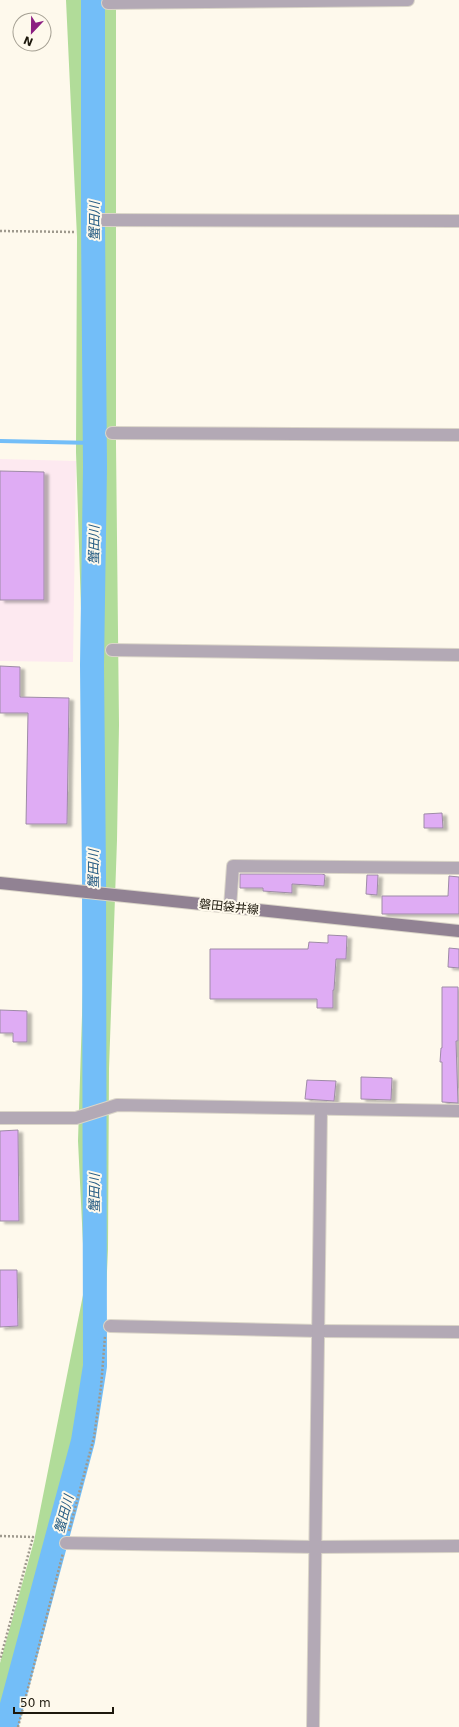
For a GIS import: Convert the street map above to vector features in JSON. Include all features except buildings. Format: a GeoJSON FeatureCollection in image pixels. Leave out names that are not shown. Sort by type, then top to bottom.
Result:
{"type":"FeatureCollection","features":[{"type":"Feature","properties":{"kind":"main road","name":"磐田袋井線"},"geometry":{"type":"LineString","coordinates":[[0,883],[459,931]]}},
{"type":"Feature","properties":{"kind":"street"},"geometry":{"type":"LineString","coordinates":[[108,3],[408,0]]}},
{"type":"Feature","properties":{"kind":"street"},"geometry":{"type":"LineString","coordinates":[[102,220],[459,221]]}},
{"type":"Feature","properties":{"kind":"street"},"geometry":{"type":"LineString","coordinates":[[112,433],[459,435]]}},
{"type":"Feature","properties":{"kind":"street"},"geometry":{"type":"LineString","coordinates":[[112,650],[459,655]]}},
{"type":"Feature","properties":{"kind":"street"},"geometry":{"type":"LineString","coordinates":[[230,908],[233,866],[459,868]]}},
{"type":"Feature","properties":{"kind":"street"},"geometry":{"type":"LineString","coordinates":[[0,1118],[76,1118],[117,1105],[459,1111]]}},
{"type":"Feature","properties":{"kind":"street"},"geometry":{"type":"LineString","coordinates":[[313,1727],[321,1109]]}},
{"type":"Feature","properties":{"kind":"street"},"geometry":{"type":"LineString","coordinates":[[110,1326],[318,1331],[459,1332]]}},
{"type":"Feature","properties":{"kind":"street"},"geometry":{"type":"LineString","coordinates":[[66,1544],[315,1547],[459,1546]]}},
{"type":"Feature","properties":{"kind":"path"},"geometry":{"type":"LineString","coordinates":[[0,231],[74,232]]}},
{"type":"Feature","properties":{"kind":"path"},"geometry":{"type":"LineString","coordinates":[[18,1727],[94,1437],[101,1390],[104,1339],[110,1326]]}},
{"type":"Feature","properties":{"kind":"path"},"geometry":{"type":"LineString","coordinates":[[0,1536],[33,1537],[0,1660]]}},
{"type":"Feature","properties":{"kind":"shaded area"},"geometry":{"type":"Polygon","coordinates":[[[0,459],[76,461],[73,662],[0,661],[0,459]]]}},
{"type":"Feature","properties":{"kind":"green space"},"geometry":{"type":"Polygon","coordinates":[[[66,0],[116,0],[116,445],[119,725],[117,840],[109,1069],[108,1249],[101,1390],[93,1427],[42,1633],[14,1727],[0,1727],[0,1663],[34,1541],[85,1285],[78,1141],[88,828],[76,452],[77,237],[66,0]]]}},
{"type":"Feature","properties":{"kind":"waterway","name":"蟹田川"},"geometry":{"type":"LineString","coordinates":[[6,1727],[83,1441],[95,1366],[92,665],[95,467],[93,0]]}},
{"type":"Feature","properties":{"kind":"waterway"},"geometry":{"type":"LineString","coordinates":[[0,441],[95,443]]}}]}
